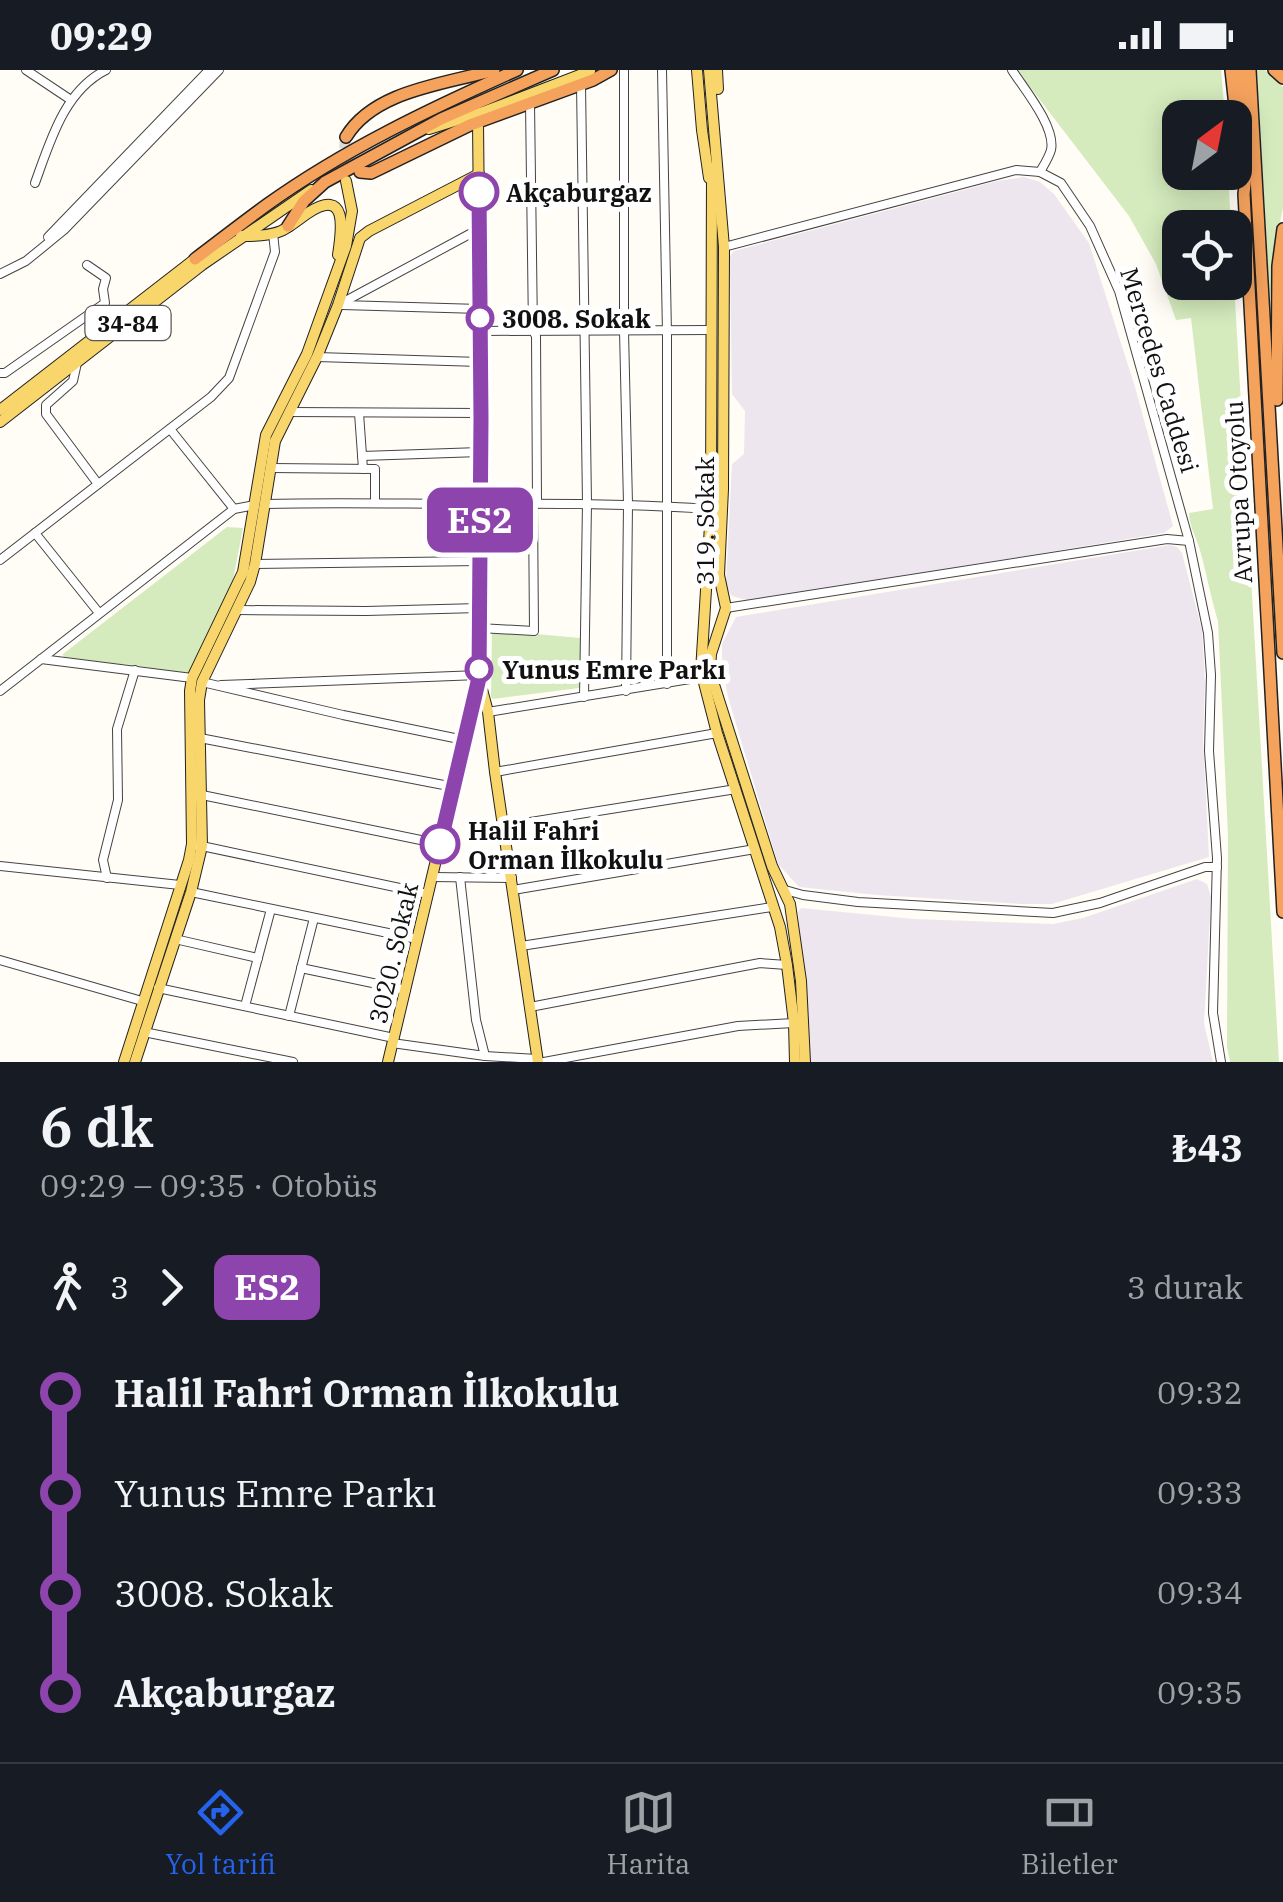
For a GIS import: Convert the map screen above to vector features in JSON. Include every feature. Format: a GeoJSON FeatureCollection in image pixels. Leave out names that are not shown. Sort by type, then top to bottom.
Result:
{"type":"FeatureCollection","features":[{"type":"Feature","properties":{"kind":"highway"},"geometry":{"type":"LineString","coordinates":[[346,137],[363,118],[392,100],[494,70]]}},
{"type":"Feature","properties":{"kind":"highway","name":"34-84"},"geometry":{"type":"LineString","coordinates":[[194,259],[267,204],[330,165],[424,113],[518,70]]}},
{"type":"Feature","properties":{"kind":"highway","name":"34-84"},"geometry":{"type":"LineString","coordinates":[[325,182],[358,168],[414,132],[553,70]]}},
{"type":"Feature","properties":{"kind":"highway"},"geometry":{"type":"LineString","coordinates":[[1231,70],[1244,194]]}},
{"type":"Feature","properties":{"kind":"highway","name":"Avrupa Otoyolu"},"geometry":{"type":"LineString","coordinates":[[1240,70],[1283,912]]}},
{"type":"Feature","properties":{"kind":"highway","name":"Avrupa Otoyolu"},"geometry":{"type":"LineString","coordinates":[[1250,70],[1283,652]]}},
{"type":"Feature","properties":{"kind":"highway"},"geometry":{"type":"LineString","coordinates":[[1274,70],[1283,78]]}},
{"type":"Feature","properties":{"kind":"highway"},"geometry":{"type":"LineString","coordinates":[[358,168],[371,173],[478,122],[610,72]]}},
{"type":"Feature","properties":{"kind":"highway"},"geometry":{"type":"LineString","coordinates":[[288,226],[304,202],[325,182]]}},
{"type":"Feature","properties":{"kind":"highway"},"geometry":{"type":"LineString","coordinates":[[1274,474],[1278,431],[1278,266],[1283,229]]}},
{"type":"Feature","properties":{"kind":"main road"},"geometry":{"type":"LineString","coordinates":[[703,70],[708,84]]}},
{"type":"Feature","properties":{"kind":"main road"},"geometry":{"type":"LineString","coordinates":[[703,70],[702,130],[712,198]]}},
{"type":"Feature","properties":{"kind":"main road"},"geometry":{"type":"LineString","coordinates":[[717,70],[720,185]]}},
{"type":"Feature","properties":{"kind":"main road"},"geometry":{"type":"LineString","coordinates":[[414,132],[486,111],[590,71]]}},
{"type":"Feature","properties":{"kind":"main road","name":"319. Sokak"},"geometry":{"type":"LineString","coordinates":[[708,84],[724,247],[724,489],[718,574],[725,606],[710,654],[710,672],[772,866],[790,904],[801,981],[805,1062]]}},
{"type":"Feature","properties":{"kind":"main road","name":"319. Sokak"},"geometry":{"type":"LineString","coordinates":[[708,84],[712,172],[711,509],[701,671],[780,927],[788,965],[794,1062]]}},
{"type":"Feature","properties":{"kind":"main road"},"geometry":{"type":"LineString","coordinates":[[478,122],[479,676],[489,714],[540,1061]]}},
{"type":"Feature","properties":{"kind":"main road"},"geometry":{"type":"LineString","coordinates":[[197,845],[190,691],[202,682],[238,610],[255,564],[266,435],[338,305],[360,238],[479,174]]}},
{"type":"Feature","properties":{"kind":"main road"},"geometry":{"type":"LineString","coordinates":[[135,1062],[174,939],[197,845],[202,795],[202,682],[243,572],[275,441],[312,356],[352,222],[352,201],[346,181]]}},
{"type":"Feature","properties":{"kind":"main road","name":"34-84"},"geometry":{"type":"LineString","coordinates":[[4,411],[77,363],[241,236],[325,182]]}},
{"type":"Feature","properties":{"kind":"main road"},"geometry":{"type":"LineString","coordinates":[[241,236],[273,233],[321,205],[331,204],[341,218],[332,285]]}},
{"type":"Feature","properties":{"kind":"main road","name":"34-84"},"geometry":{"type":"LineString","coordinates":[[4,411],[194,259]]}},
{"type":"Feature","properties":{"kind":"main road"},"geometry":{"type":"LineString","coordinates":[[705,611],[715,618],[725,606],[712,594],[706,598]]}},
{"type":"Feature","properties":{"kind":"main road","name":"3020. Sokak"},"geometry":{"type":"LineString","coordinates":[[388,1062],[479,676]]}},
{"type":"Feature","properties":{"kind":"main road"},"geometry":{"type":"LineString","coordinates":[[124,1062],[142,1001],[185,889]]}},
{"type":"Feature","properties":{"kind":"main road"},"geometry":{"type":"LineString","coordinates":[[784,890],[774,889],[770,901],[784,908],[790,904]]}},
{"type":"Feature","properties":{"kind":"street"},"geometry":{"type":"LineString","coordinates":[[26,70],[71,100]]}},
{"type":"Feature","properties":{"kind":"street"},"geometry":{"type":"LineString","coordinates":[[36,182],[71,100],[84,84],[106,70]]}},
{"type":"Feature","properties":{"kind":"street"},"geometry":{"type":"LineString","coordinates":[[32,256],[209,70]]}},
{"type":"Feature","properties":{"kind":"street"},"geometry":{"type":"LineString","coordinates":[[0,274],[19,266],[64,230],[219,70]]}},
{"type":"Feature","properties":{"kind":"street"},"geometry":{"type":"LineString","coordinates":[[624,70],[626,691]]}},
{"type":"Feature","properties":{"kind":"street"},"geometry":{"type":"LineString","coordinates":[[662,70],[668,684]]}},
{"type":"Feature","properties":{"kind":"street"},"geometry":{"type":"LineString","coordinates":[[724,247],[1003,173],[1040,172],[1052,146],[1048,125],[1012,70]]}},
{"type":"Feature","properties":{"kind":"street"},"geometry":{"type":"LineString","coordinates":[[581,84],[584,698]]}},
{"type":"Feature","properties":{"kind":"street"},"geometry":{"type":"LineString","coordinates":[[479,628],[534,632],[536,336],[530,102]]}},
{"type":"Feature","properties":{"kind":"street","name":"Mercedes Caddesi"},"geometry":{"type":"LineString","coordinates":[[1040,172],[1052,176],[1068,192],[1090,226],[1113,275],[1189,541],[1208,632],[1208,751],[1217,867],[1213,1013],[1220,1062]]}},
{"type":"Feature","properties":{"kind":"street"},"geometry":{"type":"LineString","coordinates":[[338,305],[479,229]]}},
{"type":"Feature","properties":{"kind":"street"},"geometry":{"type":"LineString","coordinates":[[0,560],[212,396],[229,378],[276,252],[273,233]]}},
{"type":"Feature","properties":{"kind":"street"},"geometry":{"type":"LineString","coordinates":[[0,372],[5,373],[105,302],[106,278],[87,265]]}},
{"type":"Feature","properties":{"kind":"street"},"geometry":{"type":"LineString","coordinates":[[338,305],[480,309]]}},
{"type":"Feature","properties":{"kind":"street"},"geometry":{"type":"LineString","coordinates":[[480,332],[711,330]]}},
{"type":"Feature","properties":{"kind":"street"},"geometry":{"type":"LineString","coordinates":[[312,356],[480,362]]}},
{"type":"Feature","properties":{"kind":"street"},"geometry":{"type":"LineString","coordinates":[[77,363],[73,381],[46,405],[46,414],[98,484]]}},
{"type":"Feature","properties":{"kind":"street"},"geometry":{"type":"LineString","coordinates":[[289,412],[480,413]]}},
{"type":"Feature","properties":{"kind":"street"},"geometry":{"type":"LineString","coordinates":[[359,413],[364,469]]}},
{"type":"Feature","properties":{"kind":"street"},"geometry":{"type":"LineString","coordinates":[[170,429],[234,509]]}},
{"type":"Feature","properties":{"kind":"street"},"geometry":{"type":"LineString","coordinates":[[362,456],[480,452]]}},
{"type":"Feature","properties":{"kind":"street"},"geometry":{"type":"LineString","coordinates":[[270,468],[375,468],[374,502]]}},
{"type":"Feature","properties":{"kind":"street"},"geometry":{"type":"LineString","coordinates":[[0,691],[234,509],[260,504],[537,502],[711,509]]}},
{"type":"Feature","properties":{"kind":"street"},"geometry":{"type":"LineString","coordinates":[[35,533],[100,612]]}},
{"type":"Feature","properties":{"kind":"street"},"geometry":{"type":"LineString","coordinates":[[725,606],[1167,539],[1189,541]]}},
{"type":"Feature","properties":{"kind":"street"},"geometry":{"type":"LineString","coordinates":[[255,564],[480,562]]}},
{"type":"Feature","properties":{"kind":"street"},"geometry":{"type":"LineString","coordinates":[[238,610],[479,608]]}},
{"type":"Feature","properties":{"kind":"street"},"geometry":{"type":"LineString","coordinates":[[41,660],[202,682],[464,740]]}},
{"type":"Feature","properties":{"kind":"street"},"geometry":{"type":"LineString","coordinates":[[108,878],[102,860],[118,800],[117,729],[135,670]]}},
{"type":"Feature","properties":{"kind":"street"},"geometry":{"type":"LineString","coordinates":[[202,682],[479,676]]}},
{"type":"Feature","properties":{"kind":"street"},"geometry":{"type":"LineString","coordinates":[[470,716],[702,678]]}},
{"type":"Feature","properties":{"kind":"street"},"geometry":{"type":"LineString","coordinates":[[495,772],[718,733]]}},
{"type":"Feature","properties":{"kind":"street"},"geometry":{"type":"LineString","coordinates":[[200,738],[454,787]]}},
{"type":"Feature","properties":{"kind":"street"},"geometry":{"type":"LineString","coordinates":[[504,826],[736,789]]}},
{"type":"Feature","properties":{"kind":"street"},"geometry":{"type":"LineString","coordinates":[[202,795],[440,844]]}},
{"type":"Feature","properties":{"kind":"street"},"geometry":{"type":"LineString","coordinates":[[197,845],[428,894]]}},
{"type":"Feature","properties":{"kind":"street"},"geometry":{"type":"LineString","coordinates":[[432,877],[513,884],[755,849]]}},
{"type":"Feature","properties":{"kind":"street"},"geometry":{"type":"LineString","coordinates":[[0,866],[185,889],[418,940]]}},
{"type":"Feature","properties":{"kind":"street"},"geometry":{"type":"LineString","coordinates":[[784,890],[858,902],[1053,913],[1100,903],[1205,867],[1217,867]]}},
{"type":"Feature","properties":{"kind":"street"},"geometry":{"type":"LineString","coordinates":[[460,877],[476,1020],[485,1056]]}},
{"type":"Feature","properties":{"kind":"street"},"geometry":{"type":"LineString","coordinates":[[790,904],[803,896]]}},
{"type":"Feature","properties":{"kind":"street"},"geometry":{"type":"LineString","coordinates":[[521,946],[770,901]]}},
{"type":"Feature","properties":{"kind":"street"},"geometry":{"type":"LineString","coordinates":[[245,1006],[271,909]]}},
{"type":"Feature","properties":{"kind":"street"},"geometry":{"type":"LineString","coordinates":[[289,1016],[314,918]]}},
{"type":"Feature","properties":{"kind":"street"},"geometry":{"type":"LineString","coordinates":[[174,939],[258,958]]}},
{"type":"Feature","properties":{"kind":"street"},"geometry":{"type":"LineString","coordinates":[[0,960],[142,1001]]}},
{"type":"Feature","properties":{"kind":"street"},"geometry":{"type":"LineString","coordinates":[[530,1007],[760,963],[788,965]]}},
{"type":"Feature","properties":{"kind":"street"},"geometry":{"type":"LineString","coordinates":[[302,968],[406,990]]}},
{"type":"Feature","properties":{"kind":"street"},"geometry":{"type":"LineString","coordinates":[[158,988],[393,1041],[540,1061],[738,1026],[794,1023]]}},
{"type":"Feature","properties":{"kind":"street"},"geometry":{"type":"LineString","coordinates":[[144,1032],[293,1062]]}},
{"type":"Feature","properties":{"kind":"shaded area"},"geometry":{"type":"Polygon","coordinates":[[[1024,177],[1040,182],[1054,194],[1089,243],[1135,387],[1173,526],[1164,533],[759,600],[732,596],[726,581],[732,464],[744,454],[745,411],[732,394],[730,256],[734,251],[1024,177]]]}},
{"type":"Feature","properties":{"kind":"shaded area"},"geometry":{"type":"Polygon","coordinates":[[[1170,545],[1182,553],[1202,630],[1209,857],[1052,904],[799,887],[778,864],[722,668],[722,644],[736,617],[1170,545]]]}},
{"type":"Feature","properties":{"kind":"shaded area"},"geometry":{"type":"Polygon","coordinates":[[[1197,879],[1207,884],[1211,897],[1204,1023],[1213,1062],[808,1062],[798,912],[801,908],[914,919],[1053,924],[1083,918],[1197,879]]]}},
{"type":"Feature","properties":{"kind":"green space"},"geometry":{"type":"Polygon","coordinates":[[[1017,70],[1221,70],[1224,100],[1162,100],[1162,190],[1229,190],[1230,210],[1162,210],[1162,281],[1129,216],[1017,70]]]}},
{"type":"Feature","properties":{"kind":"green space"},"geometry":{"type":"Polygon","coordinates":[[[1257,70],[1265,70],[1283,87],[1283,208],[1273,257],[1270,303],[1257,70]]]}},
{"type":"Feature","properties":{"kind":"green space"},"geometry":{"type":"Polygon","coordinates":[[[1169,300],[1235,300],[1279,1062],[1230,1062],[1227,1047],[1228,836],[1218,621],[1189,513],[1213,509],[1191,318],[1176,320],[1169,300]]]}},
{"type":"Feature","properties":{"kind":"green space"},"geometry":{"type":"Polygon","coordinates":[[[227,527],[243,528],[233,580],[191,672],[64,660],[63,654],[227,527]]]}},
{"type":"Feature","properties":{"kind":"green space"},"geometry":{"type":"Polygon","coordinates":[[[492,630],[580,638],[581,685],[493,699],[492,630]]]}},
{"type":"Feature","properties":{"kind":"tunnel"},"geometry":{"type":"LineString","coordinates":[[346,137],[347,157],[360,172]]}},
{"type":"Feature","properties":{"kind":"bus line","name":"ES2"},"geometry":{"type":"LineString","coordinates":[[440,844],[479,678],[479,192]]}},
{"type":"Feature","properties":{"kind":"place","name":"Akçaburgaz"},"geometry":{"type":"Point","coordinates":[479,192]}},
{"type":"Feature","properties":{"kind":"place","name":"3008. Sokak"},"geometry":{"type":"Point","coordinates":[480,318]}},
{"type":"Feature","properties":{"kind":"place","name":"Yunus Emre Parkı"},"geometry":{"type":"Point","coordinates":[479,669]}},
{"type":"Feature","properties":{"kind":"place","name":"Halil Fahri Orman İlkokulu"},"geometry":{"type":"Point","coordinates":[440,844]}}]}
